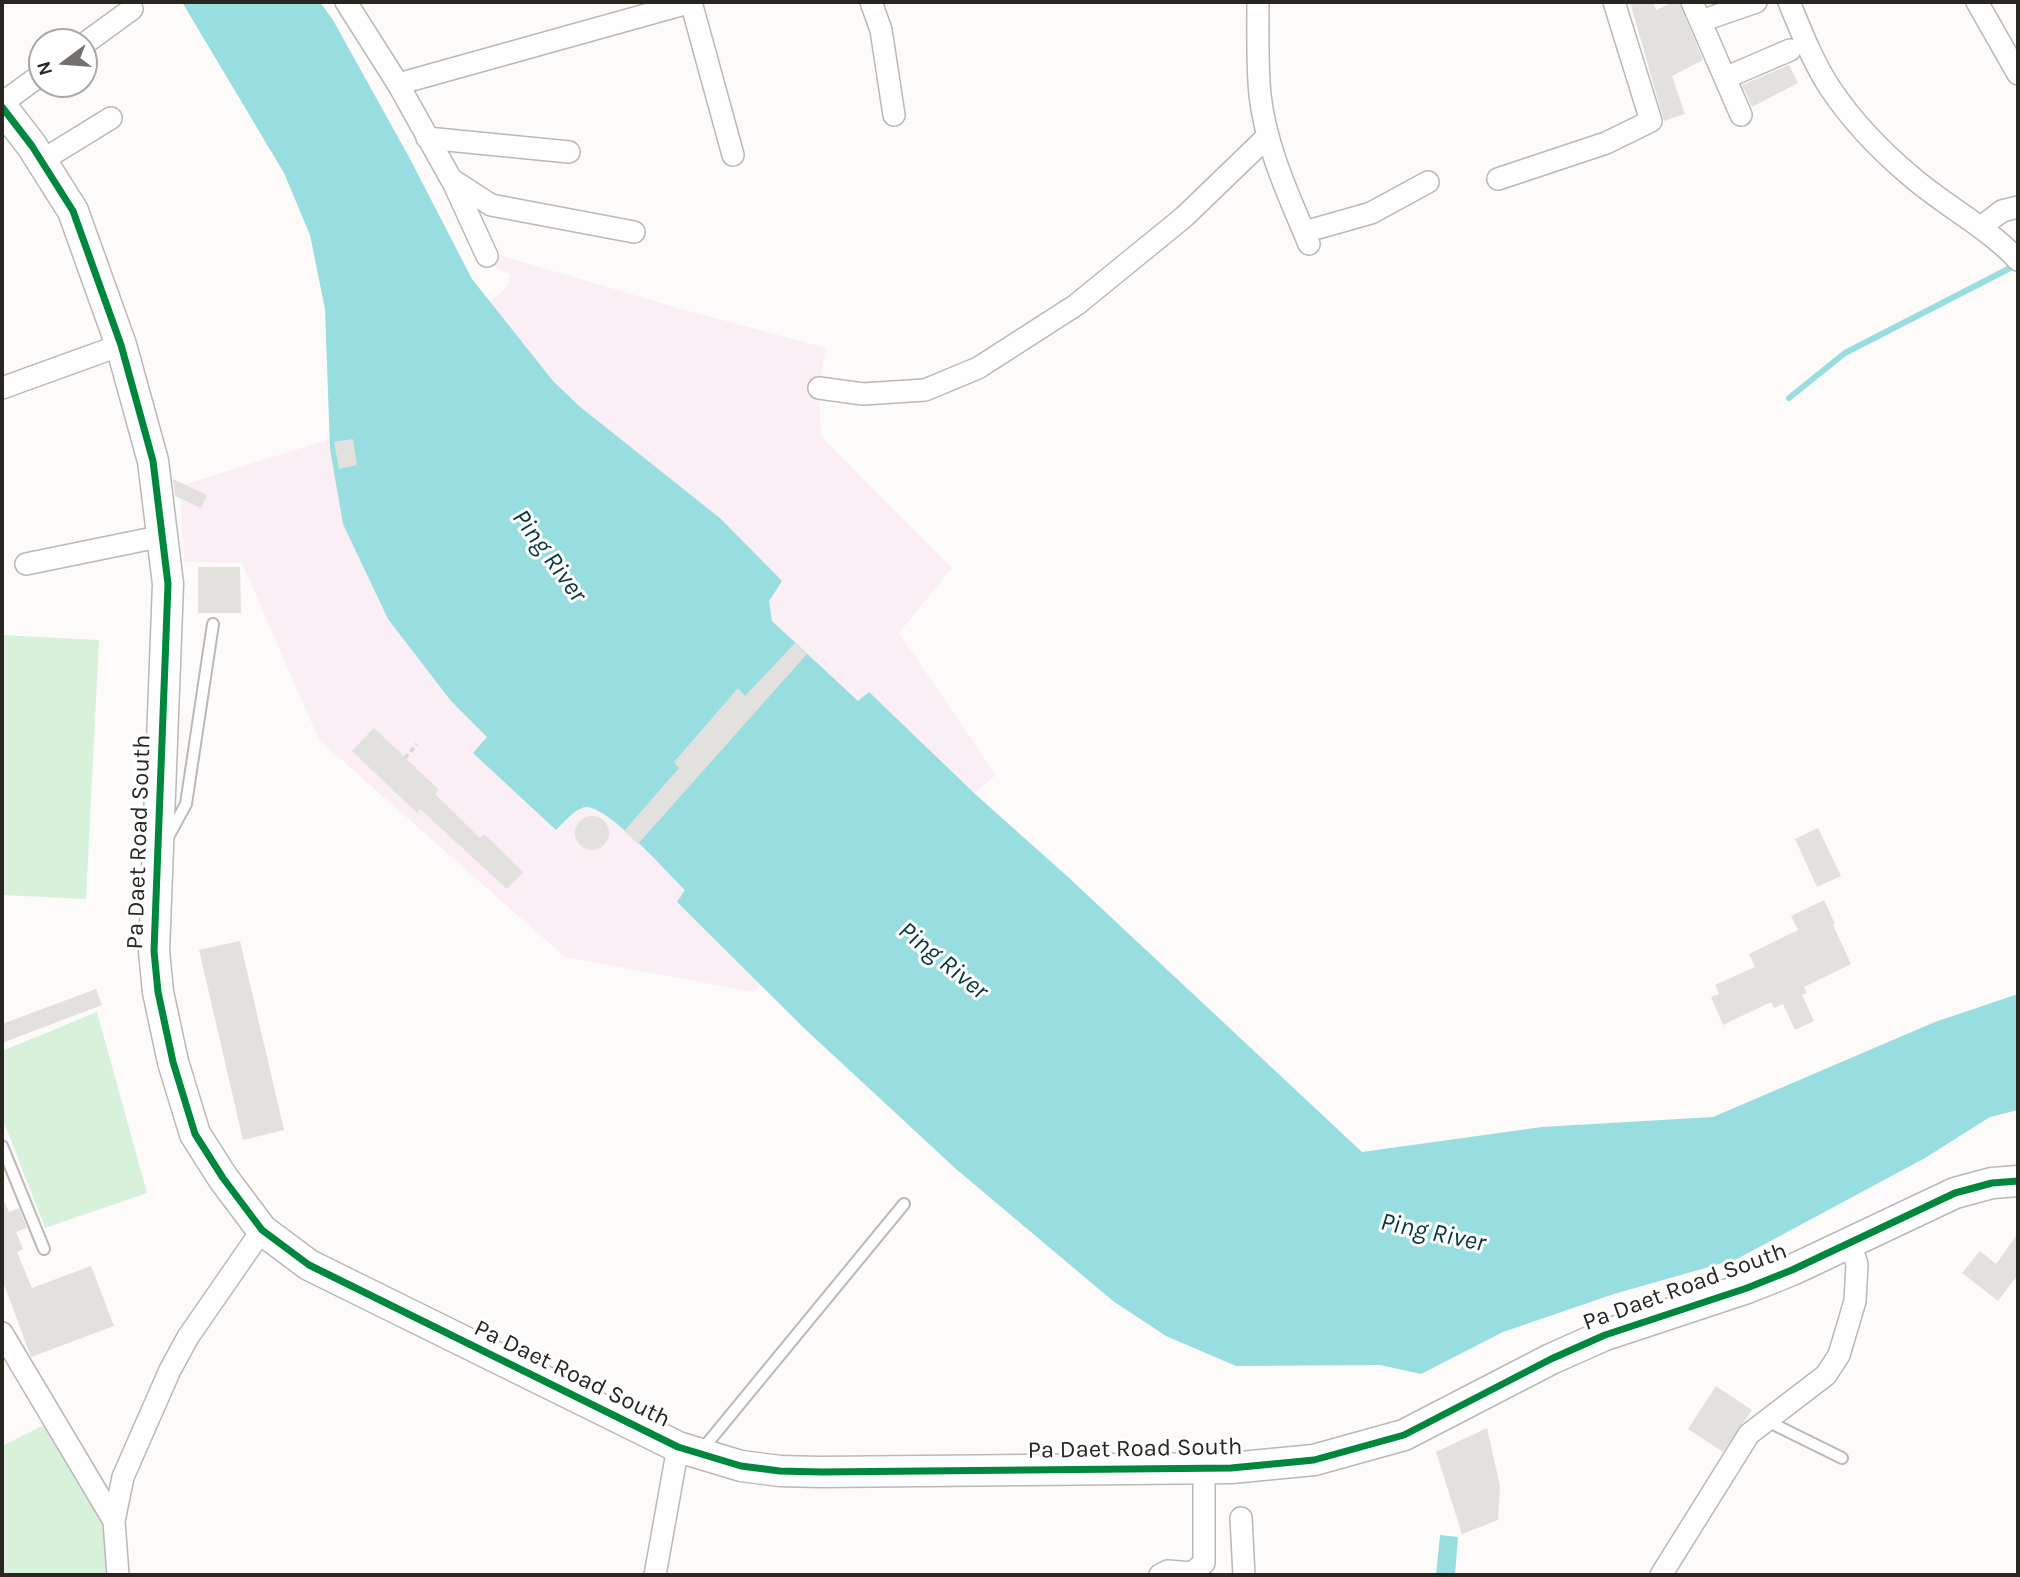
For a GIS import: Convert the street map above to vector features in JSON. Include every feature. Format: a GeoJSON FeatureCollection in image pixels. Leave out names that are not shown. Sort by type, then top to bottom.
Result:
{"type":"FeatureCollection","features":[{"type":"Feature","properties":{"kind":"street"},"geometry":{"type":"LineString","coordinates":[[346,2],[398,84],[452,179],[487,256]]}},
{"type":"Feature","properties":{"kind":"street"},"geometry":{"type":"LineString","coordinates":[[398,84],[691,2],[733,155]]}},
{"type":"Feature","properties":{"kind":"street"},"geometry":{"type":"LineString","coordinates":[[871,2],[881,30],[894,115]]}},
{"type":"Feature","properties":{"kind":"street"},"geometry":{"type":"LineString","coordinates":[[1258,2],[1260,94],[1268,136],[1276,164],[1307,238],[1371,213],[1428,182]]}},
{"type":"Feature","properties":{"kind":"street"},"geometry":{"type":"LineString","coordinates":[[1498,179],[1606,143],[1651,121],[1614,2]]}},
{"type":"Feature","properties":{"kind":"street"},"geometry":{"type":"LineString","coordinates":[[1741,115],[1697,12],[1756,2]]}},
{"type":"Feature","properties":{"kind":"street"},"geometry":{"type":"LineString","coordinates":[[1789,2],[1806,43],[1830,89],[1863,129],[1913,178],[1996,237],[2018,259]]}},
{"type":"Feature","properties":{"kind":"street"},"geometry":{"type":"LineString","coordinates":[[1978,2],[2018,74]]}},
{"type":"Feature","properties":{"kind":"street"},"geometry":{"type":"LineString","coordinates":[[98,34],[132,9]]}},
{"type":"Feature","properties":{"kind":"street"},"geometry":{"type":"LineString","coordinates":[[1725,78],[1790,50]]}},
{"type":"Feature","properties":{"kind":"street"},"geometry":{"type":"LineString","coordinates":[[2,105],[28,85]]}},
{"type":"Feature","properties":{"kind":"street","name":"Pa Daet Road South"},"geometry":{"type":"LineString","coordinates":[[2,105],[74,211],[121,345],[153,461],[168,583],[154,951],[158,992],[173,1062],[195,1134],[223,1178],[262,1230],[309,1265],[688,1450],[741,1466],[780,1471],[1204,1468],[1314,1460],[1404,1434],[1550,1359],[1605,1335],[1747,1288],[1955,1193],[1992,1183],[2018,1181]]}},
{"type":"Feature","properties":{"kind":"street"},"geometry":{"type":"LineString","coordinates":[[41,161],[111,118]]}},
{"type":"Feature","properties":{"kind":"street"},"geometry":{"type":"LineString","coordinates":[[819,387],[863,394],[925,390],[978,368],[1076,305],[1184,217],[1268,136]]}},
{"type":"Feature","properties":{"kind":"street"},"geometry":{"type":"LineString","coordinates":[[427,138],[569,152]]}},
{"type":"Feature","properties":{"kind":"street"},"geometry":{"type":"LineString","coordinates":[[452,179],[491,205],[634,232]]}},
{"type":"Feature","properties":{"kind":"street"},"geometry":{"type":"LineString","coordinates":[[1981,227],[2002,211],[2018,206]]}},
{"type":"Feature","properties":{"kind":"street"},"geometry":{"type":"LineString","coordinates":[[2,388],[121,345]]}},
{"type":"Feature","properties":{"kind":"street"},"geometry":{"type":"LineString","coordinates":[[26,564],[163,536]]}},
{"type":"Feature","properties":{"kind":"street"},"geometry":{"type":"LineString","coordinates":[[118,1575],[114,1521],[123,1477],[170,1370],[188,1337],[262,1230]]}},
{"type":"Feature","properties":{"kind":"street"},"geometry":{"type":"LineString","coordinates":[[1661,1575],[1749,1434],[1826,1375],[1839,1355],[1855,1301],[1857,1264],[1850,1242]]}},
{"type":"Feature","properties":{"kind":"street"},"geometry":{"type":"LineString","coordinates":[[2,1333],[114,1521]]}},
{"type":"Feature","properties":{"kind":"street"},"geometry":{"type":"LineString","coordinates":[[655,1575],[688,1450]]}},
{"type":"Feature","properties":{"kind":"street"},"geometry":{"type":"LineString","coordinates":[[1160,1575],[1168,1571],[1192,1573],[1205,1563],[1204,1468]]}},
{"type":"Feature","properties":{"kind":"street"},"geometry":{"type":"LineString","coordinates":[[1241,1518],[1244,1575]]}},
{"type":"Feature","properties":{"kind":"lane"},"geometry":{"type":"LineString","coordinates":[[156,857],[186,804],[213,624]]}},
{"type":"Feature","properties":{"kind":"lane"},"geometry":{"type":"LineString","coordinates":[[2,1146],[44,1249]]}},
{"type":"Feature","properties":{"kind":"lane"},"geometry":{"type":"LineString","coordinates":[[688,1450],[904,1204]]}},
{"type":"Feature","properties":{"kind":"lane"},"geometry":{"type":"LineString","coordinates":[[1767,1421],[1842,1458]]}},
{"type":"Feature","properties":{"kind":"path"},"geometry":{"type":"LineString","coordinates":[[405,758],[416,744]]}},
{"type":"Feature","properties":{"kind":"shaded area"},"geometry":{"type":"Polygon","coordinates":[[[499,255],[826,348],[819,388],[821,436],[952,568],[899,633],[996,775],[813,930],[754,992],[565,957],[319,740],[242,563],[184,562],[180,486],[349,433],[508,286],[511,274],[489,265],[499,255]]]}},
{"type":"Feature","properties":{"kind":"green space"},"geometry":{"type":"Polygon","coordinates":[[[2,635],[99,640],[86,899],[2,895],[2,635]]]}},
{"type":"Feature","properties":{"kind":"green space"},"geometry":{"type":"Polygon","coordinates":[[[97,1012],[147,1193],[45,1228],[2,1117],[2,1051],[97,1012]]]}},
{"type":"Feature","properties":{"kind":"green space"},"geometry":{"type":"Polygon","coordinates":[[[44,1425],[104,1521],[109,1575],[2,1575],[2,1446],[44,1425]]]}},
{"type":"Feature","properties":{"kind":"water","name":"Ping River"},"geometry":{"type":"Polygon","coordinates":[[[182,2],[320,2],[333,20],[409,157],[472,279],[553,381],[579,406],[721,519],[782,581],[769,601],[772,621],[858,701],[869,692],[974,793],[1068,877],[1362,1152],[1542,1127],[1713,1117],[1935,1022],[2018,994],[2018,1110],[1990,1117],[1925,1158],[1737,1259],[1614,1294],[1503,1332],[1421,1374],[1380,1365],[1236,1366],[1166,1336],[1113,1301],[956,1169],[805,1029],[677,902],[685,890],[623,828],[596,810],[586,807],[574,813],[556,830],[473,753],[487,737],[451,701],[388,619],[343,524],[330,449],[325,309],[310,235],[284,173],[182,2]]]}},
{"type":"Feature","properties":{"kind":"water"},"geometry":{"type":"Polygon","coordinates":[[[1440,1535],[1458,1537],[1455,1575],[1436,1575],[1440,1535]]]}},
{"type":"Feature","properties":{"kind":"building"},"geometry":{"type":"Polygon","coordinates":[[[1630,2],[1653,2],[1656,10],[1679,2],[1703,60],[1672,76],[1685,114],[1664,121],[1630,2]]]}},
{"type":"Feature","properties":{"kind":"building"},"geometry":{"type":"Polygon","coordinates":[[[1789,65],[1798,83],[1752,107],[1742,85],[1789,65]]]}},
{"type":"Feature","properties":{"kind":"building"},"geometry":{"type":"Polygon","coordinates":[[[353,439],[357,465],[339,469],[334,442],[353,439]]]}},
{"type":"Feature","properties":{"kind":"building"},"geometry":{"type":"Polygon","coordinates":[[[173,479],[207,495],[201,508],[175,496],[173,479]]]}},
{"type":"Feature","properties":{"kind":"building"},"geometry":{"type":"Polygon","coordinates":[[[198,567],[240,567],[241,613],[198,613],[198,567]]]}},
{"type":"Feature","properties":{"kind":"building"},"geometry":{"type":"Polygon","coordinates":[[[795,643],[807,654],[638,844],[624,831],[679,768],[674,762],[738,688],[745,696],[795,643]]]}},
{"type":"Feature","properties":{"kind":"building"},"geometry":{"type":"Polygon","coordinates":[[[374,728],[439,790],[435,794],[480,838],[484,834],[523,872],[507,889],[420,809],[417,813],[352,751],[374,728]]]}},
{"type":"Feature","properties":{"kind":"building"},"geometry":{"type":"Polygon","coordinates":[[[592,816],[604,821],[609,833],[604,845],[592,850],[580,845],[575,833],[580,821],[592,816]]]}},
{"type":"Feature","properties":{"kind":"building"},"geometry":{"type":"Polygon","coordinates":[[[1818,828],[1841,876],[1817,887],[1795,839],[1818,828]]]}},
{"type":"Feature","properties":{"kind":"building"},"geometry":{"type":"Polygon","coordinates":[[[1824,900],[1851,964],[1804,987],[1807,993],[1802,995],[1814,1021],[1795,1030],[1783,1004],[1774,1008],[1771,1002],[1723,1025],[1711,997],[1719,994],[1715,985],[1755,967],[1749,954],[1798,930],[1791,916],[1824,900]]]}},
{"type":"Feature","properties":{"kind":"building"},"geometry":{"type":"Polygon","coordinates":[[[240,941],[284,1130],[243,1140],[199,950],[240,941]]]}},
{"type":"Feature","properties":{"kind":"building"},"geometry":{"type":"Polygon","coordinates":[[[96,989],[102,1005],[2,1043],[2,1024],[96,989]]]}},
{"type":"Feature","properties":{"kind":"building"},"geometry":{"type":"Polygon","coordinates":[[[2,1197],[9,1212],[19,1208],[27,1228],[16,1232],[23,1249],[17,1252],[32,1288],[91,1266],[114,1326],[31,1357],[2,1279],[2,1197]]]}},
{"type":"Feature","properties":{"kind":"building"},"geometry":{"type":"Polygon","coordinates":[[[2018,1233],[2018,1275],[1998,1301],[1962,1273],[1980,1251],[1996,1264],[2018,1233]]]}},
{"type":"Feature","properties":{"kind":"building"},"geometry":{"type":"Polygon","coordinates":[[[1716,1386],[1752,1410],[1723,1452],[1688,1429],[1716,1386]]]}},
{"type":"Feature","properties":{"kind":"building"},"geometry":{"type":"Polygon","coordinates":[[[1487,1428],[1500,1486],[1498,1520],[1462,1534],[1436,1452],[1487,1428]]]}},
{"type":"Feature","properties":{"kind":"waterway"},"geometry":{"type":"LineString","coordinates":[[1789,398],[1845,353],[2018,264]]}},
{"type":"Feature","properties":{"kind":"cycle path"},"geometry":{"type":"LineString","coordinates":[[2,107],[32,146],[73,211],[121,345],[153,461],[168,584],[154,951],[158,992],[173,1062],[195,1134],[223,1178],[262,1230],[309,1265],[678,1447],[741,1466],[821,1472],[1231,1468],[1314,1460],[1404,1435],[1551,1359],[1605,1335],[1747,1288],[1792,1270],[1955,1193],[1992,1183],[2018,1181]]}}]}
